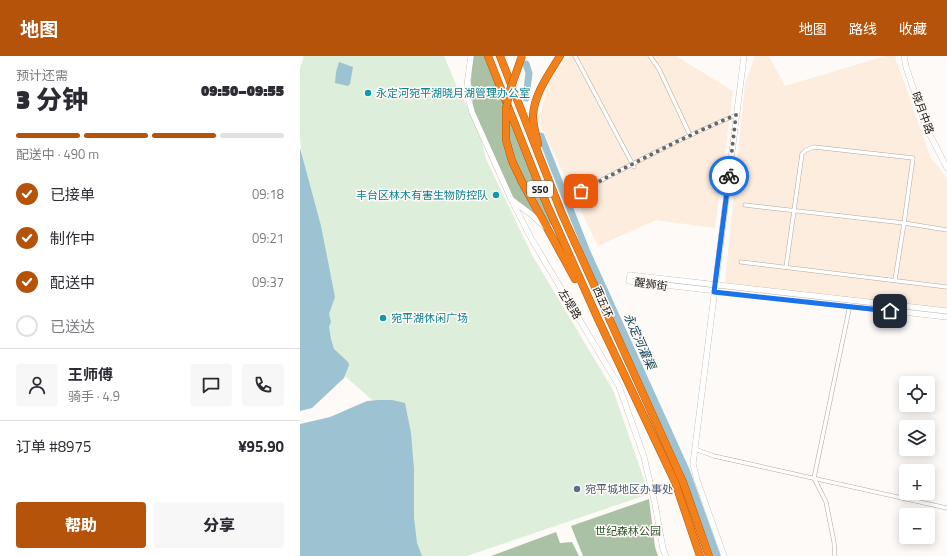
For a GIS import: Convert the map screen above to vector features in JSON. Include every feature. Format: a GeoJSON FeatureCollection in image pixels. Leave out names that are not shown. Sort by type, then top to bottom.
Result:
{"type":"FeatureCollection","features":[{"type":"Feature","properties":{"kind":"highway","name":"西五环"},"geometry":{"type":"LineString","coordinates":[[488,56],[547,205],[598,319],[675,482],[700,556]]}},
{"type":"Feature","properties":{"kind":"highway","name":"西五环"},"geometry":{"type":"LineString","coordinates":[[500,56],[565,221],[683,482],[709,556]]}},
{"type":"Feature","properties":{"kind":"highway"},"geometry":{"type":"LineString","coordinates":[[522,56],[510,90],[506,109],[506,140],[512,161],[548,231],[598,319]]}},
{"type":"Feature","properties":{"kind":"highway"},"geometry":{"type":"LineString","coordinates":[[543,165],[533,114],[540,91],[560,56]]}},
{"type":"Feature","properties":{"kind":"street","name":"左堤路"},"geometry":{"type":"LineString","coordinates":[[470,56],[467,86],[472,112],[511,199],[531,238],[619,386],[644,457],[656,504],[663,549],[666,556]]}},
{"type":"Feature","properties":{"kind":"street"},"geometry":{"type":"LineString","coordinates":[[576,56],[633,165]]}},
{"type":"Feature","properties":{"kind":"street"},"geometry":{"type":"LineString","coordinates":[[650,56],[659,69],[690,135]]}},
{"type":"Feature","properties":{"kind":"street"},"geometry":{"type":"LineString","coordinates":[[724,556],[697,480],[693,464],[744,56]]}},
{"type":"Feature","properties":{"kind":"street","name":"晓月中路"},"geometry":{"type":"LineString","coordinates":[[904,56],[927,129],[947,168]]}},
{"type":"Feature","properties":{"kind":"street"},"geometry":{"type":"LineString","coordinates":[[581,191],[690,135],[736,115]]}},
{"type":"Feature","properties":{"kind":"street"},"geometry":{"type":"LineString","coordinates":[[786,267],[802,154],[806,150],[814,147],[913,158],[895,280]]}},
{"type":"Feature","properties":{"kind":"street"},"geometry":{"type":"LineString","coordinates":[[511,199],[532,215],[548,231]]}},
{"type":"Feature","properties":{"kind":"street"},"geometry":{"type":"LineString","coordinates":[[745,204],[904,223],[947,230]]}},
{"type":"Feature","properties":{"kind":"street"},"geometry":{"type":"LineString","coordinates":[[741,262],[947,287]]}},
{"type":"Feature","properties":{"kind":"street","name":"醒狮街"},"geometry":{"type":"LineString","coordinates":[[715,289],[630,275],[629,281],[947,311]]}},
{"type":"Feature","properties":{"kind":"street"},"geometry":{"type":"LineString","coordinates":[[835,556],[834,542],[826,502],[814,478],[850,303]]}},
{"type":"Feature","properties":{"kind":"street","name":"醒狮街"},"geometry":{"type":"LineString","coordinates":[[850,303],[947,317]]}},
{"type":"Feature","properties":{"kind":"street"},"geometry":{"type":"LineString","coordinates":[[695,449],[714,456],[947,508]]}},
{"type":"Feature","properties":{"kind":"shaded area"},"geometry":{"type":"Polygon","coordinates":[[[568,56],[676,56],[733,91],[715,228],[656,220],[598,246],[538,120],[550,81],[568,56]]]}},
{"type":"Feature","properties":{"kind":"shaded area"},"geometry":{"type":"Polygon","coordinates":[[[755,56],[769,56],[785,86],[885,56],[895,56],[931,159],[947,179],[947,316],[724,292],[745,84],[755,56]]]}},
{"type":"Feature","properties":{"kind":"green space"},"geometry":{"type":"Polygon","coordinates":[[[304,56],[444,56],[458,89],[479,129],[486,159],[532,255],[613,390],[649,494],[467,556],[417,556],[395,420],[338,370],[318,310],[313,241],[300,139],[300,69],[304,56]]]}},
{"type":"Feature","properties":{"kind":"green space"},"geometry":{"type":"Polygon","coordinates":[[[473,56],[484,56],[553,226],[534,214],[512,196],[473,109],[471,81],[473,56]]]}},
{"type":"Feature","properties":{"kind":"green space","name":"世纪森林公园"},"geometry":{"type":"Polygon","coordinates":[[[649,499],[655,547],[658,556],[583,556],[571,526],[649,499]]]}},
{"type":"Feature","properties":{"kind":"green space"},"geometry":{"type":"Polygon","coordinates":[[[556,532],[560,543],[572,542],[579,556],[491,556],[556,532]]]}},
{"type":"Feature","properties":{"kind":"water"},"geometry":{"type":"Polygon","coordinates":[[[339,62],[353,67],[350,84],[348,86],[335,83],[339,62]]]}},
{"type":"Feature","properties":{"kind":"water"},"geometry":{"type":"Polygon","coordinates":[[[300,148],[321,226],[335,297],[329,314],[331,322],[329,327],[331,339],[334,349],[348,362],[349,365],[344,378],[312,408],[300,411],[300,148]]]}},
{"type":"Feature","properties":{"kind":"water"},"geometry":{"type":"Polygon","coordinates":[[[392,400],[405,403],[411,433],[414,469],[414,518],[417,543],[422,556],[300,556],[300,424],[330,417],[367,401],[392,400]]]}},
{"type":"Feature","properties":{"kind":"waterway","name":"永定河灌渠"},"geometry":{"type":"LineString","coordinates":[[526,64],[529,73],[526,98]]}},
{"type":"Feature","properties":{"kind":"waterway","name":"永定河灌渠"},"geometry":{"type":"LineString","coordinates":[[541,136],[587,252],[686,470],[717,556]]}},
{"type":"Feature","properties":{"kind":"way so far"},"geometry":{"type":"LineString","coordinates":[[581,191],[709,126],[736,115],[729,176]]}},
{"type":"Feature","properties":{"kind":"place","name":"永定河宛平湖晓月湖管理办公室"},"geometry":{"type":"Point","coordinates":[368,93]}},
{"type":"Feature","properties":{"kind":"place","name":"丰台区林木有害生物防控队"},"geometry":{"type":"Point","coordinates":[496,195]}},
{"type":"Feature","properties":{"kind":"place","name":"宛平湖休闲广场"},"geometry":{"type":"Point","coordinates":[383,318]}},
{"type":"Feature","properties":{"kind":"place","name":"宛平城地区办事处"},"geometry":{"type":"Point","coordinates":[577,489]}},
{"type":"Feature","properties":{"kind":"route"},"geometry":{"type":"LineString","coordinates":[[729,176],[714,292],[890,311]]}}]}
